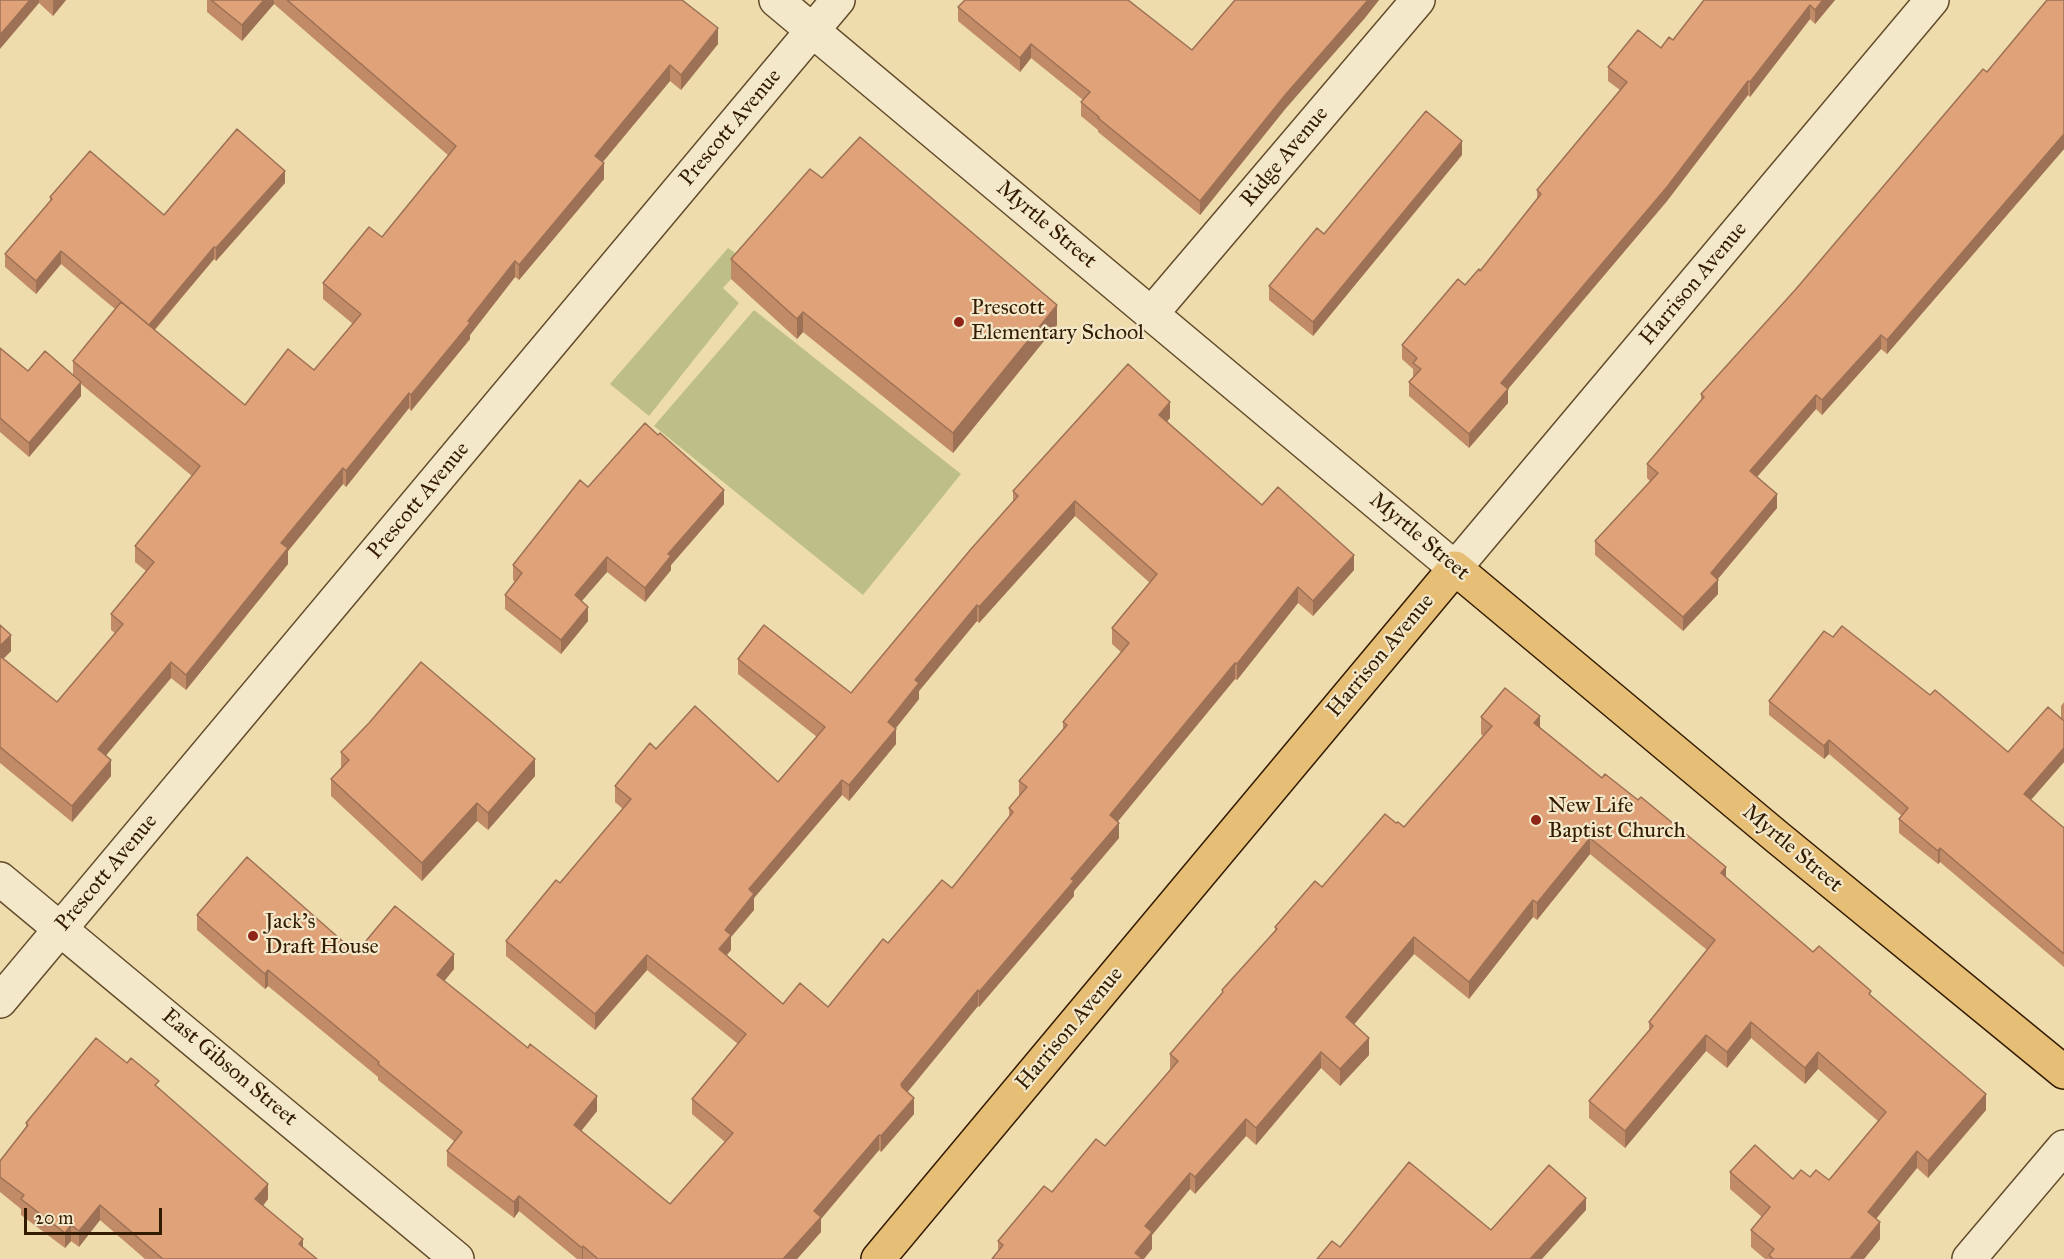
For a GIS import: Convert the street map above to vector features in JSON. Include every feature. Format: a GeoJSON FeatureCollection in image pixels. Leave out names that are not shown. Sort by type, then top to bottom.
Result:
{"type":"FeatureCollection","features":[{"type":"Feature","properties":{"kind":"main road","name":"Myrtle Street"},"geometry":{"type":"LineString","coordinates":[[1455,568],[1777,837],[2064,1072]]}},
{"type":"Feature","properties":{"kind":"main road","name":"Harrison Avenue"},"geometry":{"type":"LineString","coordinates":[[878,1259],[1455,568]]}},
{"type":"Feature","properties":{"kind":"street","name":"Myrtle Street"},"geometry":{"type":"LineString","coordinates":[[776,0],[1455,568]]}},
{"type":"Feature","properties":{"kind":"street","name":"Prescott Avenue"},"geometry":{"type":"LineString","coordinates":[[0,1001],[838,0]]}},
{"type":"Feature","properties":{"kind":"street","name":"Ridge Avenue"},"geometry":{"type":"LineString","coordinates":[[1152,314],[1418,0]]}},
{"type":"Feature","properties":{"kind":"street","name":"Harrison Avenue"},"geometry":{"type":"LineString","coordinates":[[1455,568],[1932,0]]}},
{"type":"Feature","properties":{"kind":"street","name":"East Gibson Street"},"geometry":{"type":"LineString","coordinates":[[0,879],[457,1259]]}},
{"type":"Feature","properties":{"kind":"street"},"geometry":{"type":"LineString","coordinates":[[1970,1259],[2064,1147]]}},
{"type":"Feature","properties":{"kind":"green space"},"geometry":{"type":"Polygon","coordinates":[[[728,248],[749,259],[723,288],[739,303],[649,416],[610,384],[728,248]]]}},
{"type":"Feature","properties":{"kind":"green space"},"geometry":{"type":"Polygon","coordinates":[[[754,310],[961,474],[863,595],[654,426],[754,310]]]}},
{"type":"Feature","properties":{"kind":"building"},"geometry":{"type":"Polygon","coordinates":[[[0,0],[30,0],[0,35],[0,0]]]}},
{"type":"Feature","properties":{"kind":"building"},"geometry":{"type":"Polygon","coordinates":[[[211,0],[264,0],[242,25],[211,0]]]}},
{"type":"Feature","properties":{"kind":"building"},"geometry":{"type":"Polygon","coordinates":[[[287,0],[682,0],[718,28],[681,75],[670,65],[595,156],[604,163],[519,265],[515,261],[468,321],[470,323],[411,395],[409,393],[346,471],[343,468],[281,543],[288,548],[186,675],[171,662],[98,749],[111,760],[72,806],[0,747],[0,656],[57,702],[123,624],[111,614],[154,562],[135,546],[200,466],[73,361],[121,302],[245,405],[288,349],[314,370],[361,314],[323,283],[369,227],[382,237],[456,146],[287,0]]]}},
{"type":"Feature","properties":{"kind":"building"},"geometry":{"type":"Polygon","coordinates":[[[965,0],[1128,0],[1192,50],[1235,0],[1368,0],[1286,94],[1200,201],[1081,102],[1090,92],[1031,44],[1020,58],[958,7],[965,0]]]}},
{"type":"Feature","properties":{"kind":"building"},"geometry":{"type":"Polygon","coordinates":[[[1704,0],[1823,0],[1815,10],[1810,5],[1667,187],[1501,383],[1508,389],[1469,434],[1409,382],[1421,369],[1413,363],[1417,358],[1402,345],[1458,279],[1465,285],[1479,269],[1480,271],[1541,194],[1537,190],[1627,82],[1608,67],[1638,30],[1661,48],[1669,37],[1673,40],[1704,0]]]}},
{"type":"Feature","properties":{"kind":"building"},"geometry":{"type":"Polygon","coordinates":[[[2047,0],[2064,0],[2064,134],[1887,340],[1881,335],[1822,400],[1816,395],[1750,471],[1777,494],[1711,573],[1718,580],[1683,617],[1595,541],[1658,473],[1647,464],[1704,397],[1701,394],[1796,289],[1983,69],[1987,72],[2047,0]]]}},
{"type":"Feature","properties":{"kind":"building"},"geometry":{"type":"Polygon","coordinates":[[[1426,111],[1462,141],[1313,322],[1269,286],[1317,228],[1324,234],[1426,111]]]}},
{"type":"Feature","properties":{"kind":"building"},"geometry":{"type":"Polygon","coordinates":[[[237,129],[285,171],[216,248],[214,247],[149,325],[61,251],[36,281],[5,254],[90,151],[164,215],[237,129]]]}},
{"type":"Feature","properties":{"kind":"building","name":"Prescott Elementary School"},"geometry":{"type":"Polygon","coordinates":[[[860,137],[1057,305],[953,433],[803,312],[797,319],[731,259],[810,169],[822,178],[860,137]]]}},
{"type":"Feature","properties":{"kind":"building"},"geometry":{"type":"Polygon","coordinates":[[[0,348],[28,371],[45,351],[81,382],[29,443],[0,418],[0,348]]]}},
{"type":"Feature","properties":{"kind":"building"},"geometry":{"type":"Polygon","coordinates":[[[1128,364],[1170,402],[1159,415],[1262,505],[1278,487],[1354,555],[1313,601],[1298,587],[1237,664],[1235,663],[1110,815],[1119,823],[1071,879],[1074,881],[979,992],[978,990],[901,1084],[914,1098],[814,1211],[821,1217],[783,1259],[598,1259],[519,1196],[514,1202],[447,1151],[462,1132],[268,970],[265,974],[197,915],[247,857],[356,953],[395,906],[454,954],[437,975],[528,1048],[530,1044],[597,1096],[574,1125],[670,1204],[733,1133],[692,1099],[746,1034],[647,955],[595,1014],[506,941],[556,880],[560,883],[631,799],[615,786],[650,743],[656,749],[695,706],[778,782],[825,727],[738,659],[764,625],[851,693],[1018,496],[1013,491],[1128,364]],[[1075,501],[979,607],[977,605],[915,680],[919,683],[888,722],[896,729],[849,785],[842,780],[749,889],[754,894],[725,930],[731,935],[719,949],[783,1004],[800,983],[828,1007],[883,939],[888,943],[942,880],[952,888],[1013,812],[1009,808],[1027,787],[1019,781],[1067,725],[1063,722],[1129,643],[1112,628],[1157,574],[1075,501]]]}},
{"type":"Feature","properties":{"kind":"building"},"geometry":{"type":"Polygon","coordinates":[[[645,423],[658,435],[660,433],[724,490],[668,554],[671,556],[645,588],[607,557],[575,595],[588,607],[561,640],[505,595],[522,573],[513,565],[580,480],[588,487],[645,423]]]}},
{"type":"Feature","properties":{"kind":"building"},"geometry":{"type":"Polygon","coordinates":[[[0,625],[11,635],[0,646],[0,625]]]}},
{"type":"Feature","properties":{"kind":"building"},"geometry":{"type":"Polygon","coordinates":[[[1842,626],[1930,695],[1935,690],[2008,752],[2048,707],[2064,721],[2064,748],[2024,794],[2064,828],[2064,954],[1940,848],[1938,851],[1899,819],[1908,808],[1829,740],[1824,746],[1769,701],[1824,631],[1833,637],[1842,626]]]}},
{"type":"Feature","properties":{"kind":"building"},"geometry":{"type":"Polygon","coordinates":[[[421,662],[535,759],[488,813],[477,803],[422,863],[331,779],[349,760],[341,752],[421,662]]]}},
{"type":"Feature","properties":{"kind":"building"},"geometry":{"type":"Polygon","coordinates":[[[1505,688],[1540,716],[1534,723],[1602,778],[1605,774],[1638,800],[1641,797],[1726,867],[1721,873],[1813,952],[1819,946],[1871,991],[1869,994],[1986,1094],[1928,1161],[1917,1151],[1868,1212],[1880,1222],[1850,1259],[1773,1259],[1769,1255],[1774,1249],[1751,1230],[1770,1207],[1730,1172],[1755,1145],[1793,1179],[1801,1170],[1810,1177],[1816,1170],[1829,1180],[1886,1112],[1818,1052],[1805,1068],[1751,1022],[1727,1052],[1706,1035],[1625,1131],[1589,1101],[1653,1026],[1649,1022],[1715,940],[1590,838],[1537,903],[1533,900],[1469,982],[1414,937],[1346,1017],[1369,1038],[1340,1069],[1321,1052],[1256,1128],[1246,1119],[1195,1177],[1190,1173],[1145,1226],[1152,1232],[1135,1253],[1143,1259],[992,1259],[1003,1245],[998,1241],[1044,1186],[1052,1192],[1096,1139],[1105,1146],[1178,1061],[1170,1054],[1315,881],[1322,887],[1385,814],[1404,827],[1492,726],[1481,717],[1505,688]]]}},
{"type":"Feature","properties":{"kind":"building"},"geometry":{"type":"Polygon","coordinates":[[[96,1038],[127,1063],[131,1058],[159,1081],[155,1085],[268,1184],[255,1199],[303,1239],[299,1244],[317,1259],[163,1259],[100,1205],[79,1231],[71,1225],[65,1233],[21,1199],[24,1195],[0,1177],[0,1161],[28,1125],[26,1123],[96,1038]]]}},
{"type":"Feature","properties":{"kind":"building"},"geometry":{"type":"Polygon","coordinates":[[[1409,1162],[1491,1230],[1549,1165],[1586,1198],[1530,1259],[1317,1259],[1332,1241],[1340,1247],[1409,1162]]]}},
{"type":"Feature","properties":{"kind":"place","name":"Prescott Elementary School"},"geometry":{"type":"Point","coordinates":[959,322]}},
{"type":"Feature","properties":{"kind":"place","name":"New Life Baptist Church"},"geometry":{"type":"Point","coordinates":[1536,820]}},
{"type":"Feature","properties":{"kind":"place","name":"Jack's Draft House"},"geometry":{"type":"Point","coordinates":[253,936]}}]}
